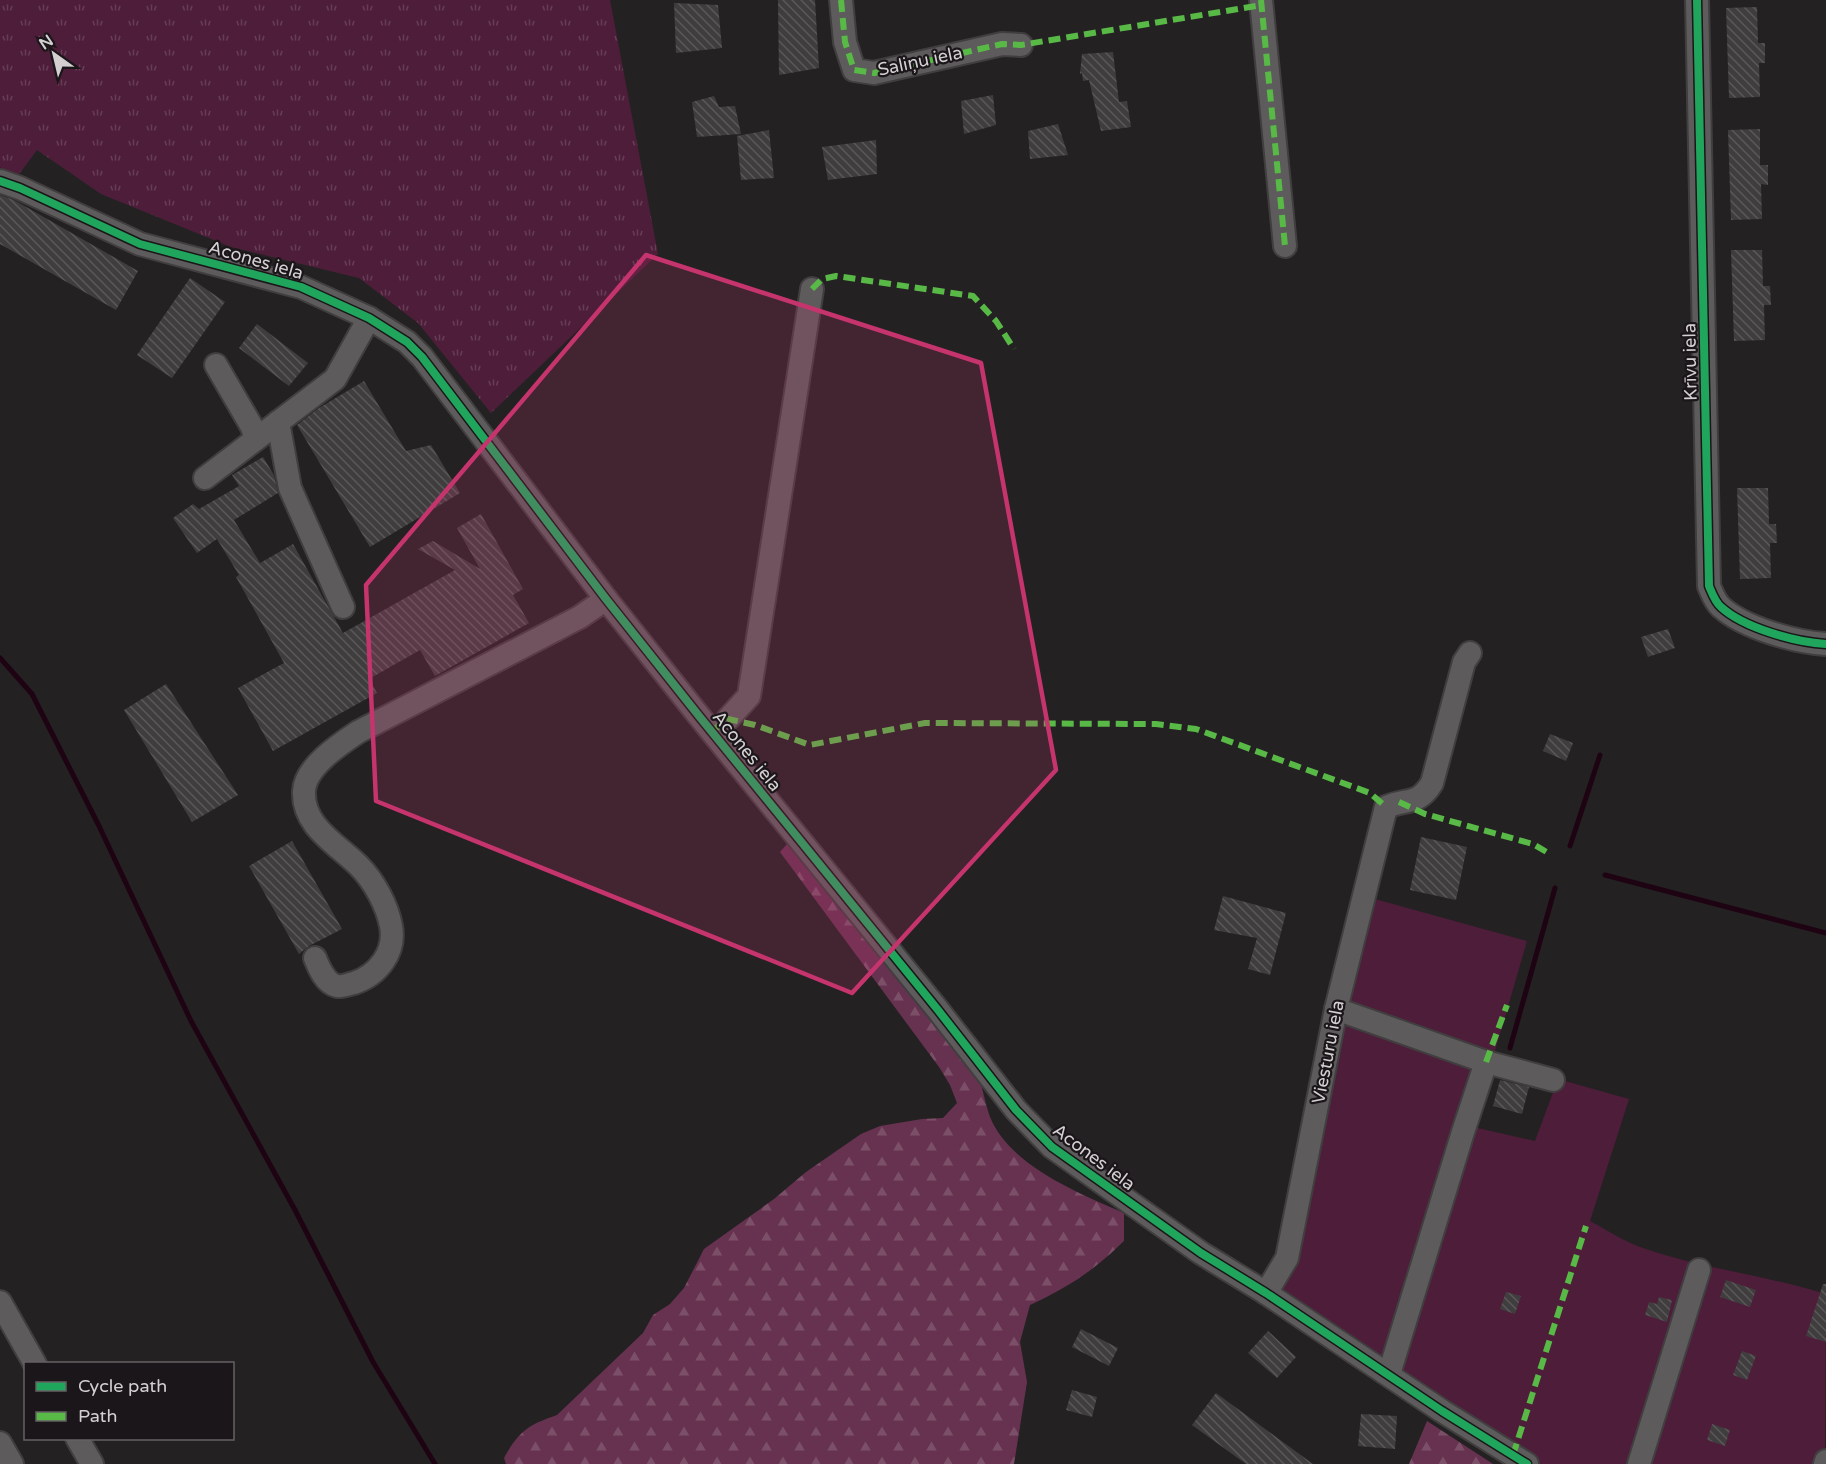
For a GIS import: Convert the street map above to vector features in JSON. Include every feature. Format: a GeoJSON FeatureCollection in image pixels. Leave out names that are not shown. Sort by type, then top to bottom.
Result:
{"type":"FeatureCollection","features":[{"type":"Feature","properties":{"kind":"street","name":"Saliņu iela"},"geometry":{"type":"LineString","coordinates":[[841,0],[844,42],[854,70],[874,73],[1002,44],[1021,45]]}},
{"type":"Feature","properties":{"kind":"street","name":"Krīvu iela"},"geometry":{"type":"LineString","coordinates":[[1697,0],[1709,586],[1719,605],[1734,617],[1768,632],[1826,644]]}},
{"type":"Feature","properties":{"kind":"street"},"geometry":{"type":"LineString","coordinates":[[1261,2],[1285,246]]}},
{"type":"Feature","properties":{"kind":"street","name":"Acones iela"},"geometry":{"type":"LineString","coordinates":[[0,181],[20,188],[140,244],[301,287],[369,318],[407,342],[422,357],[606,599],[693,721],[938,1010],[1016,1110],[1052,1147],[1201,1253],[1527,1464]]}},
{"type":"Feature","properties":{"kind":"street"},"geometry":{"type":"LineString","coordinates":[[728,719],[749,696],[812,289]]}},
{"type":"Feature","properties":{"kind":"street"},"geometry":{"type":"LineString","coordinates":[[205,478],[335,379],[369,318]]}},
{"type":"Feature","properties":{"kind":"street"},"geometry":{"type":"LineString","coordinates":[[216,365],[252,427],[256,439]]}},
{"type":"Feature","properties":{"kind":"street"},"geometry":{"type":"LineString","coordinates":[[278,422],[290,488],[343,607]]}},
{"type":"Feature","properties":{"kind":"street"},"geometry":{"type":"LineString","coordinates":[[315,958],[328,981],[336,986],[357,982],[370,976],[387,956],[392,929],[382,900],[366,874],[317,827],[307,812],[304,788],[311,773],[337,746],[358,732],[580,617],[606,599]]}},
{"type":"Feature","properties":{"kind":"street","name":"Viesturu iela"},"geometry":{"type":"LineString","coordinates":[[1266,1293],[1287,1258],[1336,1009],[1386,807],[1399,801],[1415,800],[1425,794],[1432,783],[1464,662],[1470,653]]}},
{"type":"Feature","properties":{"kind":"street"},"geometry":{"type":"LineString","coordinates":[[1336,1009],[1486,1062],[1553,1080]]}},
{"type":"Feature","properties":{"kind":"street"},"geometry":{"type":"LineString","coordinates":[[1389,1374],[1486,1062]]}},
{"type":"Feature","properties":{"kind":"street"},"geometry":{"type":"LineString","coordinates":[[1639,1464],[1699,1270]]}},
{"type":"Feature","properties":{"kind":"street"},"geometry":{"type":"LineString","coordinates":[[0,1302],[34,1362]]}},
{"type":"Feature","properties":{"kind":"street"},"geometry":{"type":"LineString","coordinates":[[78,1440],[92,1464]]}},
{"type":"Feature","properties":{"kind":"street"},"geometry":{"type":"LineString","coordinates":[[0,1443],[12,1464]]}},
{"type":"Feature","properties":{"kind":"highlighted area"},"geometry":{"type":"Polygon","coordinates":[[[646,255],[981,363],[1056,770],[852,993],[376,801],[366,585],[646,255]]]}},
{"type":"Feature","properties":{"kind":"green space"},"geometry":{"type":"Polygon","coordinates":[[[0,0],[610,0],[658,254],[491,413],[418,323],[359,278],[231,247],[101,194],[37,150],[17,177],[0,167],[0,0]]]}},
{"type":"Feature","properties":{"kind":"green space"},"geometry":{"type":"Polygon","coordinates":[[[796,834],[978,1072],[990,1117],[1000,1134],[1029,1164],[1067,1187],[1124,1213],[1124,1241],[1080,1278],[1030,1305],[1020,1342],[1027,1382],[1014,1464],[506,1464],[504,1458],[525,1430],[557,1415],[643,1333],[653,1315],[670,1304],[684,1288],[704,1249],[774,1199],[806,1172],[861,1134],[880,1126],[943,1118],[957,1103],[939,1067],[780,852],[796,834]]]}},
{"type":"Feature","properties":{"kind":"green space"},"geometry":{"type":"Polygon","coordinates":[[[1364,896],[1527,941],[1473,1127],[1535,1141],[1558,1079],[1629,1099],[1590,1221],[1643,1248],[1711,1267],[1826,1294],[1825,1464],[1527,1464],[1266,1293],[1287,1258],[1364,896]]]}},
{"type":"Feature","properties":{"kind":"green space"},"geometry":{"type":"Polygon","coordinates":[[[1427,1421],[1493,1464],[1409,1464],[1427,1421]]]}},
{"type":"Feature","properties":{"kind":"building"},"geometry":{"type":"Polygon","coordinates":[[[778,0],[815,0],[819,68],[779,75],[778,0]]]}},
{"type":"Feature","properties":{"kind":"building"},"geometry":{"type":"Polygon","coordinates":[[[674,3],[718,5],[722,48],[676,53],[674,3]]]}},
{"type":"Feature","properties":{"kind":"building"},"geometry":{"type":"Polygon","coordinates":[[[1757,7],[1758,43],[1765,43],[1765,63],[1759,63],[1760,97],[1729,98],[1726,8],[1757,7]]]}},
{"type":"Feature","properties":{"kind":"building"},"geometry":{"type":"Polygon","coordinates":[[[1113,52],[1119,102],[1127,101],[1131,127],[1101,131],[1089,80],[1083,81],[1082,73],[1080,74],[1082,54],[1113,52]]]}},
{"type":"Feature","properties":{"kind":"building"},"geometry":{"type":"Polygon","coordinates":[[[993,95],[996,125],[964,134],[961,101],[993,95]]]}},
{"type":"Feature","properties":{"kind":"building"},"geometry":{"type":"Polygon","coordinates":[[[714,96],[719,107],[735,106],[741,134],[697,137],[692,102],[714,96]]]}},
{"type":"Feature","properties":{"kind":"building"},"geometry":{"type":"Polygon","coordinates":[[[1058,124],[1068,155],[1030,159],[1028,131],[1058,124]]]}},
{"type":"Feature","properties":{"kind":"building"},"geometry":{"type":"Polygon","coordinates":[[[1760,129],[1760,165],[1768,165],[1768,185],[1761,184],[1762,219],[1731,220],[1728,130],[1760,129]]]}},
{"type":"Feature","properties":{"kind":"building"},"geometry":{"type":"Polygon","coordinates":[[[769,130],[774,178],[741,180],[737,136],[769,130]]]}},
{"type":"Feature","properties":{"kind":"building"},"geometry":{"type":"Polygon","coordinates":[[[876,140],[877,174],[828,180],[822,147],[876,140]]]}},
{"type":"Feature","properties":{"kind":"building"},"geometry":{"type":"Polygon","coordinates":[[[0,195],[14,200],[138,271],[116,310],[0,244],[0,195]]]}},
{"type":"Feature","properties":{"kind":"building"},"geometry":{"type":"Polygon","coordinates":[[[1731,250],[1762,250],[1763,286],[1770,286],[1771,305],[1764,305],[1765,340],[1734,341],[1731,250]]]}},
{"type":"Feature","properties":{"kind":"building"},"geometry":{"type":"Polygon","coordinates":[[[190,278],[225,302],[172,378],[137,355],[190,278]]]}},
{"type":"Feature","properties":{"kind":"building"},"geometry":{"type":"Polygon","coordinates":[[[257,324],[308,363],[289,386],[239,348],[257,324]]]}},
{"type":"Feature","properties":{"kind":"building"},"geometry":{"type":"Polygon","coordinates":[[[364,381],[406,451],[431,445],[460,493],[370,547],[297,425],[319,408],[364,381]]]}},
{"type":"Feature","properties":{"kind":"building"},"geometry":{"type":"Polygon","coordinates":[[[263,457],[274,475],[278,493],[234,520],[260,563],[293,544],[343,633],[455,570],[418,549],[433,541],[480,569],[457,528],[481,514],[523,589],[513,595],[529,623],[435,676],[420,650],[369,679],[377,693],[273,751],[238,688],[284,663],[236,577],[239,575],[217,539],[197,553],[173,518],[193,504],[199,509],[239,486],[232,475],[263,457]]]}},
{"type":"Feature","properties":{"kind":"building"},"geometry":{"type":"Polygon","coordinates":[[[1737,488],[1768,488],[1769,524],[1776,524],[1777,543],[1770,543],[1771,578],[1740,579],[1737,488]]]}},
{"type":"Feature","properties":{"kind":"building"},"geometry":{"type":"Polygon","coordinates":[[[1668,629],[1675,648],[1648,657],[1641,637],[1668,629]]]}},
{"type":"Feature","properties":{"kind":"building"},"geometry":{"type":"Polygon","coordinates":[[[166,684],[238,795],[192,822],[124,710],[166,684]]]}},
{"type":"Feature","properties":{"kind":"building"},"geometry":{"type":"Polygon","coordinates":[[[1550,734],[1573,743],[1566,761],[1543,751],[1550,734]]]}},
{"type":"Feature","properties":{"kind":"building"},"geometry":{"type":"Polygon","coordinates":[[[1421,837],[1467,847],[1456,900],[1410,890],[1421,837]]]}},
{"type":"Feature","properties":{"kind":"building"},"geometry":{"type":"Polygon","coordinates":[[[292,841],[342,929],[309,946],[299,954],[249,866],[292,841]]]}},
{"type":"Feature","properties":{"kind":"building"},"geometry":{"type":"Polygon","coordinates":[[[1223,896],[1286,913],[1270,975],[1248,969],[1257,938],[1214,930],[1223,896]]]}},
{"type":"Feature","properties":{"kind":"building"},"geometry":{"type":"Polygon","coordinates":[[[1500,1080],[1529,1087],[1522,1114],[1493,1106],[1500,1080]]]}},
{"type":"Feature","properties":{"kind":"building"},"geometry":{"type":"Polygon","coordinates":[[[1726,1280],[1756,1290],[1750,1307],[1720,1297],[1726,1280]]]}},
{"type":"Feature","properties":{"kind":"building"},"geometry":{"type":"Polygon","coordinates":[[[1823,1284],[1826,1284],[1826,1342],[1806,1336],[1823,1284]]]}},
{"type":"Feature","properties":{"kind":"building"},"geometry":{"type":"Polygon","coordinates":[[[1506,1292],[1521,1296],[1515,1314],[1500,1309],[1506,1292]]]}},
{"type":"Feature","properties":{"kind":"building"},"geometry":{"type":"Polygon","coordinates":[[[1659,1297],[1672,1300],[1667,1322],[1645,1315],[1649,1302],[1657,1304],[1659,1297]]]}},
{"type":"Feature","properties":{"kind":"building"},"geometry":{"type":"Polygon","coordinates":[[[1081,1329],[1118,1348],[1109,1366],[1072,1347],[1081,1329]]]}},
{"type":"Feature","properties":{"kind":"building"},"geometry":{"type":"Polygon","coordinates":[[[1268,1331],[1296,1357],[1277,1378],[1248,1353],[1268,1331]]]}},
{"type":"Feature","properties":{"kind":"building"},"geometry":{"type":"Polygon","coordinates":[[[1742,1351],[1756,1356],[1747,1380],[1733,1375],[1742,1351]]]}},
{"type":"Feature","properties":{"kind":"building"},"geometry":{"type":"Polygon","coordinates":[[[1072,1390],[1097,1397],[1092,1417],[1066,1410],[1072,1390]]]}},
{"type":"Feature","properties":{"kind":"building"},"geometry":{"type":"Polygon","coordinates":[[[1216,1393],[1313,1464],[1246,1464],[1192,1425],[1216,1393]]]}},
{"type":"Feature","properties":{"kind":"building"},"geometry":{"type":"Polygon","coordinates":[[[1361,1414],[1397,1416],[1395,1449],[1358,1446],[1361,1414]]]}},
{"type":"Feature","properties":{"kind":"building"},"geometry":{"type":"Polygon","coordinates":[[[1712,1424],[1730,1430],[1725,1446],[1707,1440],[1712,1424]]]}},
{"type":"Feature","properties":{"kind":"waterway"},"geometry":{"type":"LineString","coordinates":[[0,658],[32,694],[99,826],[191,1021],[295,1210],[373,1362],[435,1464]]}},
{"type":"Feature","properties":{"kind":"waterway"},"geometry":{"type":"LineString","coordinates":[[1570,846],[1600,755]]}},
{"type":"Feature","properties":{"kind":"waterway"},"geometry":{"type":"LineString","coordinates":[[1605,875],[1826,933]]}},
{"type":"Feature","properties":{"kind":"waterway"},"geometry":{"type":"LineString","coordinates":[[1510,1048],[1555,888]]}},
{"type":"Feature","properties":{"kind":"marked path"},"geometry":{"type":"LineString","coordinates":[[841,0],[845,42],[854,70],[874,73],[1002,44],[1021,45],[1262,5]]}},
{"type":"Feature","properties":{"kind":"marked path"},"geometry":{"type":"LineString","coordinates":[[1261,0],[1285,246]]}},
{"type":"Feature","properties":{"kind":"marked path"},"geometry":{"type":"LineString","coordinates":[[812,289],[822,279],[836,276],[973,296],[996,321],[1014,349]]}},
{"type":"Feature","properties":{"kind":"marked path"},"geometry":{"type":"LineString","coordinates":[[712,731],[728,719],[755,725],[810,745],[925,723],[1156,724],[1196,729],[1370,793],[1386,807]]}},
{"type":"Feature","properties":{"kind":"marked path"},"geometry":{"type":"LineString","coordinates":[[1399,802],[1425,814],[1533,844],[1550,854]]}},
{"type":"Feature","properties":{"kind":"marked path"},"geometry":{"type":"LineString","coordinates":[[1486,1062],[1507,1005]]}},
{"type":"Feature","properties":{"kind":"marked path"},"geometry":{"type":"LineString","coordinates":[[1513,1455],[1586,1226]]}},
{"type":"Feature","properties":{"kind":"cycle path"},"geometry":{"type":"LineString","coordinates":[[1697,0],[1709,586],[1719,605],[1743,621],[1770,633],[1826,644]]}},
{"type":"Feature","properties":{"kind":"cycle path"},"geometry":{"type":"LineString","coordinates":[[0,181],[20,188],[140,244],[301,287],[369,318],[407,342],[422,357],[606,599],[699,716],[938,1010],[1016,1110],[1052,1147],[1201,1253],[1527,1464]]}}]}
